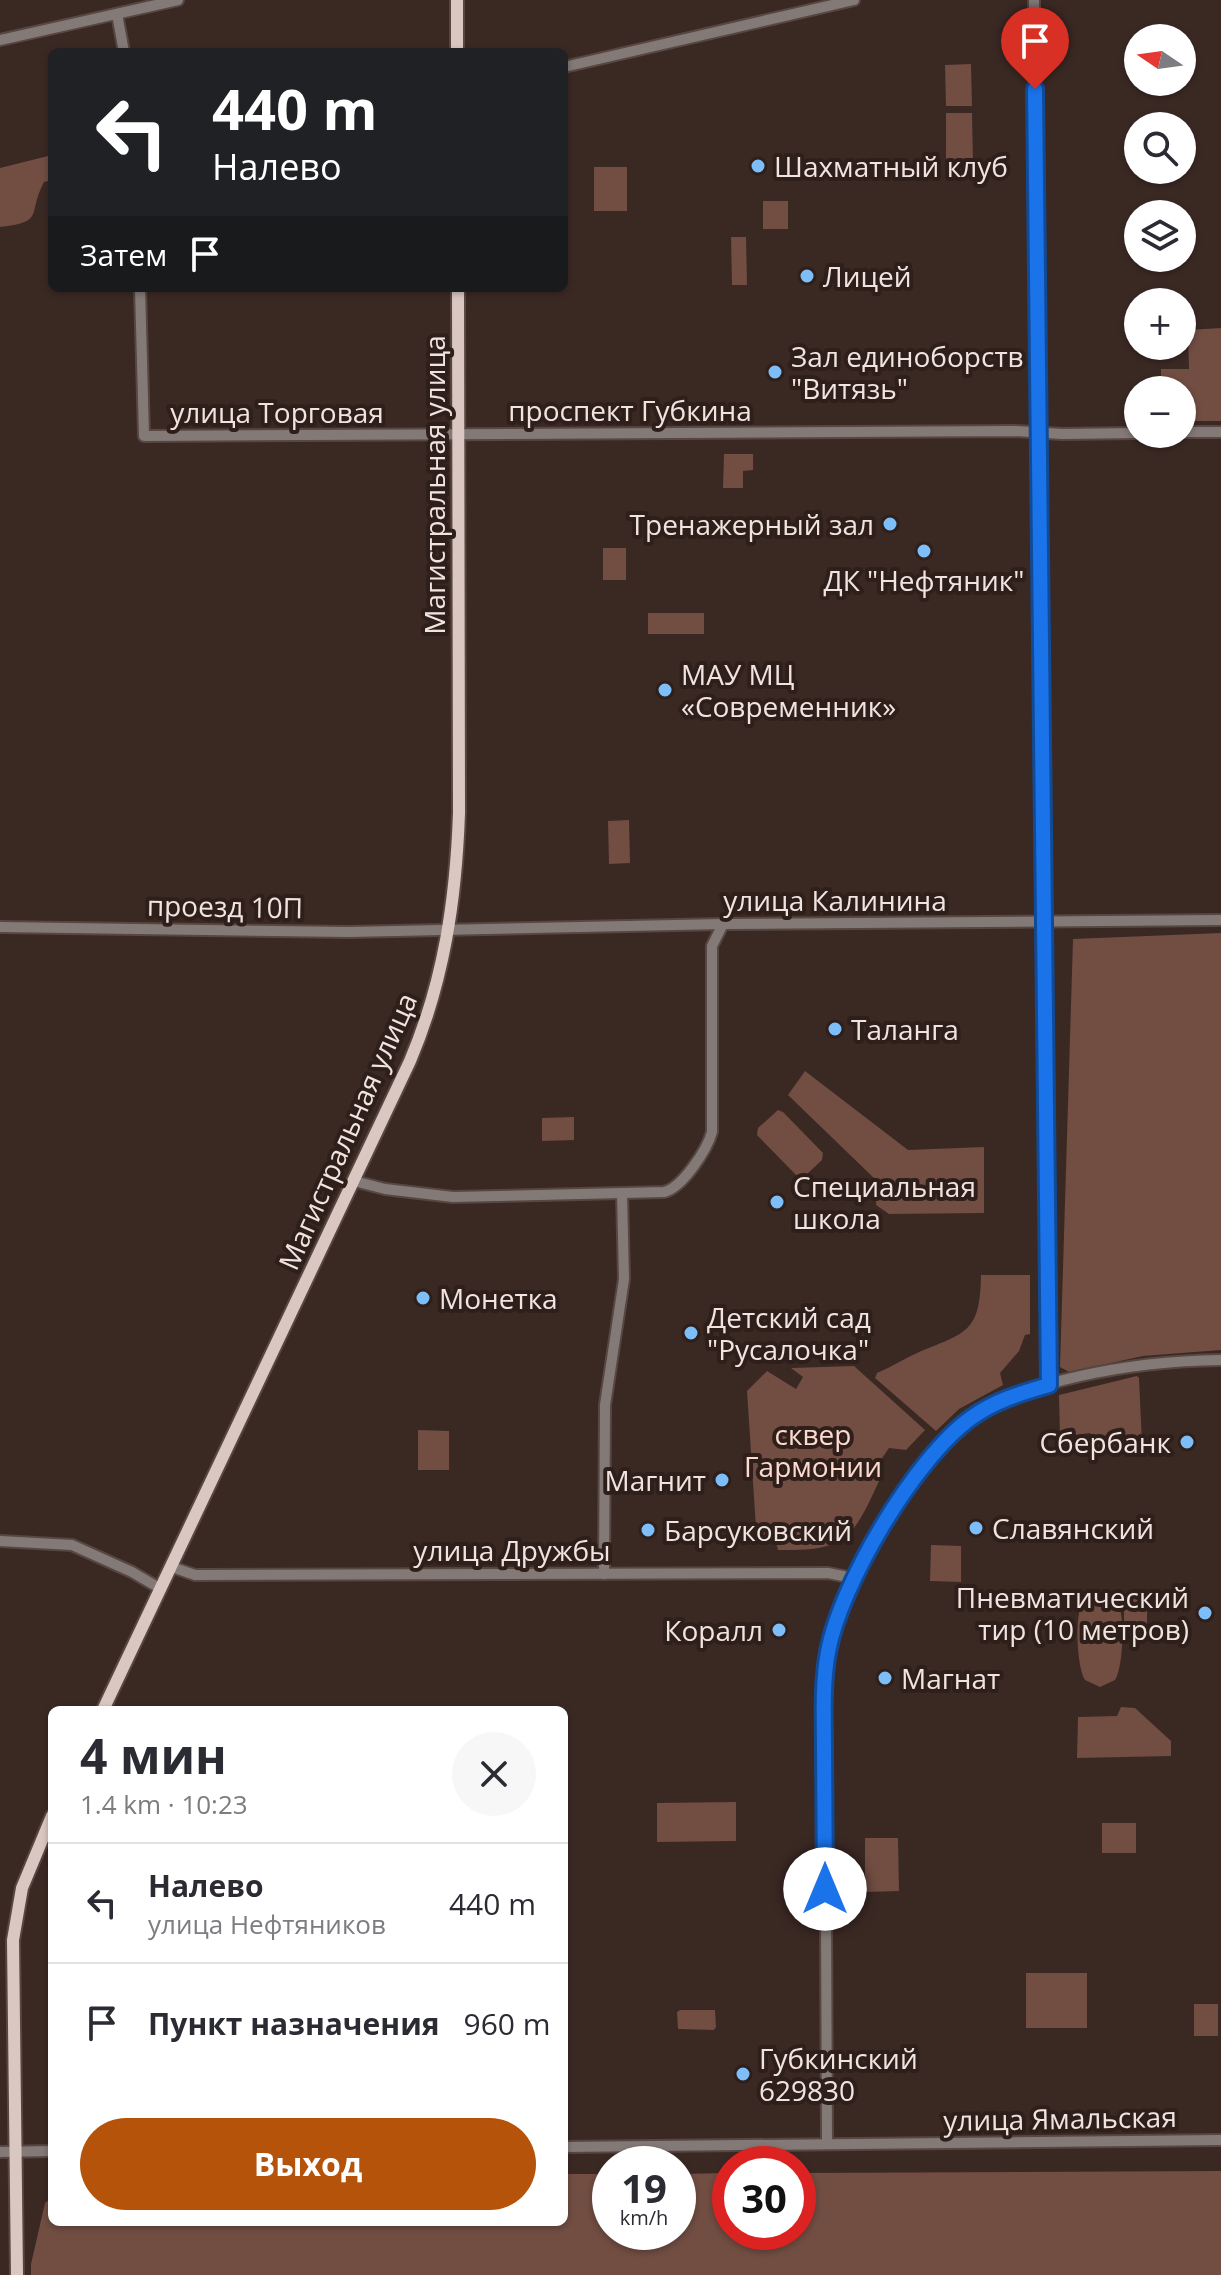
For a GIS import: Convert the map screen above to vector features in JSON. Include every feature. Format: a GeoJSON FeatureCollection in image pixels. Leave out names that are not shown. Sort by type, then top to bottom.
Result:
{"type":"FeatureCollection","features":[{"type":"Feature","properties":{"kind":"main road"},"geometry":{"type":"LineString","coordinates":[[457,0],[457,48]]}},
{"type":"Feature","properties":{"kind":"main road","name":"Магистральная улица"},"geometry":{"type":"LineString","coordinates":[[105,1706],[354,1181],[426,1021],[442,969],[456,874],[459,813],[458,292]]}},
{"type":"Feature","properties":{"kind":"main road"},"geometry":{"type":"LineString","coordinates":[[17,2275],[15,1922],[25,1878],[48,1825]]}},
{"type":"Feature","properties":{"kind":"street"},"geometry":{"type":"LineString","coordinates":[[0,40],[178,0]]}},
{"type":"Feature","properties":{"kind":"street"},"geometry":{"type":"LineString","coordinates":[[568,66],[854,0]]}},
{"type":"Feature","properties":{"kind":"street"},"geometry":{"type":"LineString","coordinates":[[1034,0],[1049,1385]]}},
{"type":"Feature","properties":{"kind":"street"},"geometry":{"type":"LineString","coordinates":[[117,14],[123,48]]}},
{"type":"Feature","properties":{"kind":"street","name":"улица Торговая"},"geometry":{"type":"LineString","coordinates":[[140,292],[144,436],[458,435]]}},
{"type":"Feature","properties":{"kind":"street"},"geometry":{"type":"LineString","coordinates":[[1196,432],[1221,432]]}},
{"type":"Feature","properties":{"kind":"street","name":"проспект Губкина"},"geometry":{"type":"LineString","coordinates":[[458,435],[1124,433]]}},
{"type":"Feature","properties":{"kind":"street","name":"улица Калинина"},"geometry":{"type":"LineString","coordinates":[[449,930],[723,924],[1221,920]]}},
{"type":"Feature","properties":{"kind":"street"},"geometry":{"type":"LineString","coordinates":[[354,1181],[442,1197],[664,1192],[677,1187],[710,1140],[713,1124],[712,946],[723,924]]}},
{"type":"Feature","properties":{"kind":"street","name":"проезд 10П"},"geometry":{"type":"LineString","coordinates":[[0,927],[449,930]]}},
{"type":"Feature","properties":{"kind":"street"},"geometry":{"type":"LineString","coordinates":[[604,1574],[605,1405],[624,1279],[622,1193]]}},
{"type":"Feature","properties":{"kind":"street"},"geometry":{"type":"LineString","coordinates":[[827,2144],[825,1680],[831,1638],[853,1578],[913,1482],[951,1434],[973,1416],[996,1403],[1049,1385],[1130,1366],[1221,1360]]}},
{"type":"Feature","properties":{"kind":"street"},"geometry":{"type":"LineString","coordinates":[[0,1541],[72,1545],[161,1589]]}},
{"type":"Feature","properties":{"kind":"street","name":"улица Дружбы"},"geometry":{"type":"LineString","coordinates":[[172,1567],[190,1575],[205,1576],[828,1573],[853,1578]]}},
{"type":"Feature","properties":{"kind":"street","name":"улица Ямальская"},"geometry":{"type":"LineString","coordinates":[[568,2147],[1221,2140]]}},
{"type":"Feature","properties":{"kind":"street"},"geometry":{"type":"LineString","coordinates":[[0,2152],[48,2151]]}},
{"type":"Feature","properties":{"kind":"green space"},"geometry":{"type":"Polygon","coordinates":[[[971,64],[972,106],[946,106],[945,65],[971,64]]]}},
{"type":"Feature","properties":{"kind":"green space"},"geometry":{"type":"Polygon","coordinates":[[[946,113],[972,113],[973,163],[946,163],[946,113]]]}},
{"type":"Feature","properties":{"kind":"green space"},"geometry":{"type":"Polygon","coordinates":[[[48,156],[48,181],[44,182],[30,219],[0,227],[0,168],[48,156]]]}},
{"type":"Feature","properties":{"kind":"green space"},"geometry":{"type":"Polygon","coordinates":[[[594,167],[627,167],[627,211],[594,211],[594,167]]]}},
{"type":"Feature","properties":{"kind":"green space"},"geometry":{"type":"Polygon","coordinates":[[[763,201],[788,201],[788,229],[763,229],[763,201]]]}},
{"type":"Feature","properties":{"kind":"green space"},"geometry":{"type":"Polygon","coordinates":[[[731,237],[746,237],[747,285],[732,285],[731,237]]]}},
{"type":"Feature","properties":{"kind":"green space"},"geometry":{"type":"Polygon","coordinates":[[[1221,328],[1221,421],[1196,421],[1196,376],[1161,376],[1161,369],[1189,369],[1189,360],[1196,360],[1196,330],[1221,328]]]}},
{"type":"Feature","properties":{"kind":"green space"},"geometry":{"type":"Polygon","coordinates":[[[724,454],[753,454],[753,470],[743,471],[743,488],[723,488],[724,454]]]}},
{"type":"Feature","properties":{"kind":"green space"},"geometry":{"type":"Polygon","coordinates":[[[603,548],[626,548],[626,580],[603,580],[603,548]]]}},
{"type":"Feature","properties":{"kind":"green space"},"geometry":{"type":"Polygon","coordinates":[[[648,613],[704,613],[704,634],[648,634],[648,613]]]}},
{"type":"Feature","properties":{"kind":"green space"},"geometry":{"type":"Polygon","coordinates":[[[629,820],[630,863],[609,864],[608,821],[629,820]]]}},
{"type":"Feature","properties":{"kind":"green space"},"geometry":{"type":"Polygon","coordinates":[[[1221,933],[1221,1350],[1143,1356],[1069,1372],[1060,1367],[1073,939],[1221,933]]]}},
{"type":"Feature","properties":{"kind":"green space"},"geometry":{"type":"Polygon","coordinates":[[[805,1071],[908,1150],[984,1147],[984,1213],[889,1214],[876,1205],[877,1181],[788,1095],[805,1071]]]}},
{"type":"Feature","properties":{"kind":"green space"},"geometry":{"type":"Polygon","coordinates":[[[778,1110],[823,1153],[822,1160],[805,1176],[796,1175],[757,1135],[758,1128],[778,1110]]]}},
{"type":"Feature","properties":{"kind":"green space"},"geometry":{"type":"Polygon","coordinates":[[[574,1117],[574,1140],[542,1141],[542,1118],[574,1117]]]}},
{"type":"Feature","properties":{"kind":"green space"},"geometry":{"type":"Polygon","coordinates":[[[981,1275],[1030,1275],[1030,1334],[1025,1335],[1019,1351],[1000,1373],[1003,1385],[959,1409],[936,1431],[875,1378],[877,1373],[959,1335],[967,1328],[977,1309],[981,1275]]]}},
{"type":"Feature","properties":{"kind":"green space","name":"сквер Гармонии"},"geometry":{"type":"Polygon","coordinates":[[[854,1366],[925,1430],[906,1450],[889,1448],[872,1473],[879,1481],[870,1501],[853,1529],[843,1538],[818,1548],[778,1550],[774,1535],[758,1535],[756,1528],[747,1391],[767,1371],[796,1389],[803,1377],[791,1368],[854,1366]]]}},
{"type":"Feature","properties":{"kind":"green space"},"geometry":{"type":"Polygon","coordinates":[[[1137,1376],[1140,1448],[1097,1448],[1090,1433],[1060,1437],[1059,1395],[1137,1376]]]}},
{"type":"Feature","properties":{"kind":"green space"},"geometry":{"type":"Polygon","coordinates":[[[418,1430],[449,1431],[449,1470],[418,1470],[418,1430]]]}},
{"type":"Feature","properties":{"kind":"green space"},"geometry":{"type":"Polygon","coordinates":[[[931,1545],[961,1546],[961,1582],[930,1581],[931,1545]]]}},
{"type":"Feature","properties":{"kind":"green space"},"geometry":{"type":"Polygon","coordinates":[[[1124,1592],[1147,1592],[1147,1632],[1124,1632],[1124,1592]]]}},
{"type":"Feature","properties":{"kind":"green space"},"geometry":{"type":"Polygon","coordinates":[[[1100,1593],[1114,1598],[1120,1608],[1122,1654],[1115,1680],[1100,1687],[1085,1680],[1082,1674],[1078,1653],[1078,1618],[1086,1598],[1100,1593]]]}},
{"type":"Feature","properties":{"kind":"green space"},"geometry":{"type":"Polygon","coordinates":[[[1121,1707],[1135,1708],[1171,1741],[1171,1756],[1077,1758],[1078,1717],[1117,1716],[1121,1707]]]}},
{"type":"Feature","properties":{"kind":"green space"},"geometry":{"type":"Polygon","coordinates":[[[736,1802],[736,1841],[657,1842],[657,1803],[736,1802]]]}},
{"type":"Feature","properties":{"kind":"green space"},"geometry":{"type":"Polygon","coordinates":[[[1102,1823],[1136,1823],[1136,1853],[1102,1853],[1102,1823]]]}},
{"type":"Feature","properties":{"kind":"green space"},"geometry":{"type":"Polygon","coordinates":[[[865,1838],[898,1838],[899,1891],[865,1892],[865,1838]]]}},
{"type":"Feature","properties":{"kind":"green space"},"geometry":{"type":"Polygon","coordinates":[[[1026,1973],[1087,1973],[1087,2028],[1026,2028],[1026,1973]]]}},
{"type":"Feature","properties":{"kind":"green space"},"geometry":{"type":"Polygon","coordinates":[[[1194,2004],[1218,2004],[1218,2036],[1194,2036],[1194,2004]]]}},
{"type":"Feature","properties":{"kind":"green space"},"geometry":{"type":"Polygon","coordinates":[[[715,2010],[716,2027],[714,2030],[678,2029],[677,2012],[715,2010]]]}},
{"type":"Feature","properties":{"kind":"green space"},"geometry":{"type":"Polygon","coordinates":[[[1221,2171],[1221,2275],[31,2275],[31,2264],[48,2200],[48,2226],[568,2226],[568,2174],[592,2174],[592,2250],[696,2250],[696,2174],[712,2173],[712,2250],[816,2250],[816,2173],[1221,2171]]]}},
{"type":"Feature","properties":{"kind":"place","name":"Шахматный клуб"},"geometry":{"type":"Point","coordinates":[758,166]}},
{"type":"Feature","properties":{"kind":"place","name":"Лицей"},"geometry":{"type":"Point","coordinates":[807,276]}},
{"type":"Feature","properties":{"kind":"place","name":"Зал единоборств \"Витязь\""},"geometry":{"type":"Point","coordinates":[775,372]}},
{"type":"Feature","properties":{"kind":"place","name":"Тренажерный зал"},"geometry":{"type":"Point","coordinates":[890,524]}},
{"type":"Feature","properties":{"kind":"place","name":"ДК \"Нефтяник\""},"geometry":{"type":"Point","coordinates":[924,551]}},
{"type":"Feature","properties":{"kind":"place","name":"МАУ МЦ «Современник»"},"geometry":{"type":"Point","coordinates":[665,690]}},
{"type":"Feature","properties":{"kind":"place","name":"Таланга"},"geometry":{"type":"Point","coordinates":[835,1029]}},
{"type":"Feature","properties":{"kind":"place","name":"Специальная школа"},"geometry":{"type":"Point","coordinates":[777,1202]}},
{"type":"Feature","properties":{"kind":"place","name":"Монетка"},"geometry":{"type":"Point","coordinates":[423,1298]}},
{"type":"Feature","properties":{"kind":"place","name":"Детский сад \"Русалочка\""},"geometry":{"type":"Point","coordinates":[691,1333]}},
{"type":"Feature","properties":{"kind":"place","name":"Сбербанк"},"geometry":{"type":"Point","coordinates":[1187,1442]}},
{"type":"Feature","properties":{"kind":"place","name":"Магнит"},"geometry":{"type":"Point","coordinates":[722,1480]}},
{"type":"Feature","properties":{"kind":"place","name":"Славянский"},"geometry":{"type":"Point","coordinates":[976,1528]}},
{"type":"Feature","properties":{"kind":"place","name":"Барсуковский"},"geometry":{"type":"Point","coordinates":[648,1530]}},
{"type":"Feature","properties":{"kind":"place","name":"Пневматический тир (10 метров)"},"geometry":{"type":"Point","coordinates":[1205,1613]}},
{"type":"Feature","properties":{"kind":"place","name":"Коралл"},"geometry":{"type":"Point","coordinates":[779,1630]}},
{"type":"Feature","properties":{"kind":"place","name":"Магнат"},"geometry":{"type":"Point","coordinates":[885,1678]}},
{"type":"Feature","properties":{"kind":"place","name":"Губкинский 629830"},"geometry":{"type":"Point","coordinates":[743,2074]}},
{"type":"Feature","properties":{"kind":"route"},"geometry":{"type":"LineString","coordinates":[[825,1889],[825,1680],[831,1638],[845,1597],[859,1567],[904,1495],[951,1434],[984,1409],[1049,1385],[1035,89]]}}]}
